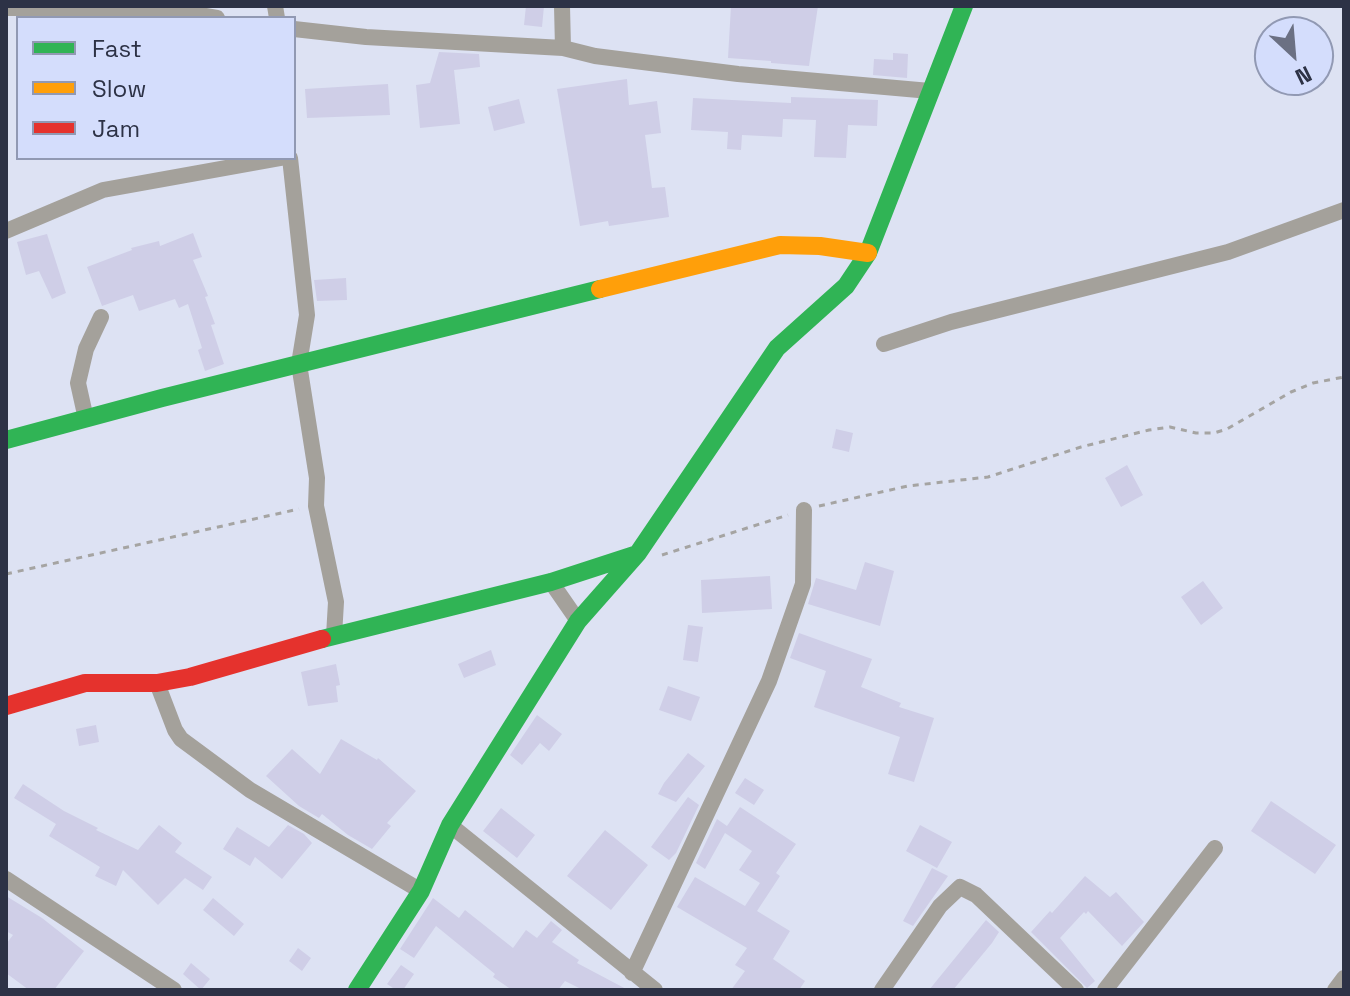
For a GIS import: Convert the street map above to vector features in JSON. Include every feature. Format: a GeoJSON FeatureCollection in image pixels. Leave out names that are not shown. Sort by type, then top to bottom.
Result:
{"type":"FeatureCollection","features":[{"type":"Feature","properties":{"kind":"street"},"geometry":{"type":"LineString","coordinates":[[562,6],[563,48]]}},
{"type":"Feature","properties":{"kind":"street"},"geometry":{"type":"LineString","coordinates":[[357,990],[421,891],[450,825],[578,621],[638,553],[777,348],[846,286],[868,253],[885,216],[964,6]]}},
{"type":"Feature","properties":{"kind":"street"},"geometry":{"type":"LineString","coordinates":[[6,8],[159,8],[205,16]]}},
{"type":"Feature","properties":{"kind":"street"},"geometry":{"type":"LineString","coordinates":[[296,29],[366,37],[563,48],[595,56],[738,74],[930,91]]}},
{"type":"Feature","properties":{"kind":"street"},"geometry":{"type":"LineString","coordinates":[[6,231],[103,190],[270,160]]}},
{"type":"Feature","properties":{"kind":"street"},"geometry":{"type":"LineString","coordinates":[[290,160],[307,315],[299,364],[317,478],[316,506],[336,602],[334,636]]}},
{"type":"Feature","properties":{"kind":"street"},"geometry":{"type":"LineString","coordinates":[[884,344],[951,322],[1228,252],[1344,210]]}},
{"type":"Feature","properties":{"kind":"street"},"geometry":{"type":"LineString","coordinates":[[6,440],[780,245],[820,246],[868,253]]}},
{"type":"Feature","properties":{"kind":"street"},"geometry":{"type":"LineString","coordinates":[[86,419],[78,383],[86,349],[101,317]]}},
{"type":"Feature","properties":{"kind":"street"},"geometry":{"type":"LineString","coordinates":[[632,973],[769,681],[803,584],[804,510]]}},
{"type":"Feature","properties":{"kind":"street"},"geometry":{"type":"LineString","coordinates":[[6,706],[85,683],[157,683],[190,677],[334,636],[551,582],[638,553]]}},
{"type":"Feature","properties":{"kind":"street"},"geometry":{"type":"LineString","coordinates":[[551,582],[578,621]]}},
{"type":"Feature","properties":{"kind":"street"},"geometry":{"type":"LineString","coordinates":[[157,683],[181,739],[250,790],[421,891]]}},
{"type":"Feature","properties":{"kind":"street"},"geometry":{"type":"LineString","coordinates":[[450,825],[655,990]]}},
{"type":"Feature","properties":{"kind":"street"},"geometry":{"type":"LineString","coordinates":[[1105,990],[1215,848]]}},
{"type":"Feature","properties":{"kind":"street"},"geometry":{"type":"LineString","coordinates":[[6,879],[174,990]]}},
{"type":"Feature","properties":{"kind":"street"},"geometry":{"type":"LineString","coordinates":[[882,990],[940,906],[960,887],[976,895],[1076,990]]}},
{"type":"Feature","properties":{"kind":"street"},"geometry":{"type":"LineString","coordinates":[[1335,990],[1344,978]]}},
{"type":"Feature","properties":{"kind":"path"},"geometry":{"type":"LineString","coordinates":[[638,553],[663,555],[804,510],[908,486],[988,477],[1081,447],[1149,430],[1170,427],[1196,433],[1214,433],[1227,429],[1291,392],[1313,383],[1344,377]]}},
{"type":"Feature","properties":{"kind":"path"},"geometry":{"type":"LineString","coordinates":[[6,574],[316,506]]}},
{"type":"Feature","properties":{"kind":"building"},"geometry":{"type":"Polygon","coordinates":[[[526,6],[544,6],[542,27],[524,25],[526,6]]]}},
{"type":"Feature","properties":{"kind":"building"},"geometry":{"type":"Polygon","coordinates":[[[731,6],[818,6],[809,66],[728,58],[731,6]]]}},
{"type":"Feature","properties":{"kind":"building"},"geometry":{"type":"Polygon","coordinates":[[[439,52],[479,54],[480,67],[454,70],[460,124],[420,128],[416,85],[430,83],[439,52]]]}},
{"type":"Feature","properties":{"kind":"building"},"geometry":{"type":"Polygon","coordinates":[[[893,53],[908,54],[907,78],[873,75],[874,59],[893,60],[893,53]]]}},
{"type":"Feature","properties":{"kind":"building"},"geometry":{"type":"Polygon","coordinates":[[[627,79],[629,105],[657,101],[661,133],[645,135],[652,188],[665,187],[669,217],[609,226],[608,221],[580,226],[557,89],[627,79]]]}},
{"type":"Feature","properties":{"kind":"building"},"geometry":{"type":"Polygon","coordinates":[[[388,84],[390,115],[307,118],[305,89],[388,84]]]}},
{"type":"Feature","properties":{"kind":"building"},"geometry":{"type":"Polygon","coordinates":[[[791,97],[878,100],[877,126],[848,125],[846,158],[814,157],[816,120],[783,119],[782,137],[742,135],[741,150],[727,149],[728,132],[691,130],[693,98],[791,103],[791,97]]]}},
{"type":"Feature","properties":{"kind":"building"},"geometry":{"type":"Polygon","coordinates":[[[519,99],[525,123],[494,131],[488,107],[519,99]]]}},
{"type":"Feature","properties":{"kind":"building"},"geometry":{"type":"Polygon","coordinates":[[[193,233],[202,257],[193,260],[208,296],[205,297],[215,324],[211,325],[224,364],[205,371],[198,350],[202,348],[188,304],[179,308],[175,299],[139,311],[133,295],[102,306],[87,267],[131,248],[159,241],[160,246],[193,233]]]}},
{"type":"Feature","properties":{"kind":"building"},"geometry":{"type":"Polygon","coordinates":[[[47,234],[66,293],[52,299],[39,271],[26,275],[17,242],[47,234]]]}},
{"type":"Feature","properties":{"kind":"building"},"geometry":{"type":"Polygon","coordinates":[[[346,278],[347,300],[317,301],[314,280],[346,278]]]}},
{"type":"Feature","properties":{"kind":"building"},"geometry":{"type":"Polygon","coordinates":[[[836,429],[853,433],[849,452],[832,448],[836,429]]]}},
{"type":"Feature","properties":{"kind":"building"},"geometry":{"type":"Polygon","coordinates":[[[1127,465],[1143,495],[1121,507],[1105,478],[1127,465]]]}},
{"type":"Feature","properties":{"kind":"building"},"geometry":{"type":"Polygon","coordinates":[[[865,562],[894,571],[880,626],[808,604],[816,578],[856,590],[865,562]]]}},
{"type":"Feature","properties":{"kind":"building"},"geometry":{"type":"Polygon","coordinates":[[[770,576],[772,609],[702,613],[701,580],[770,576]]]}},
{"type":"Feature","properties":{"kind":"building"},"geometry":{"type":"Polygon","coordinates":[[[1203,581],[1223,608],[1201,625],[1181,597],[1203,581]]]}},
{"type":"Feature","properties":{"kind":"building"},"geometry":{"type":"Polygon","coordinates":[[[688,625],[703,627],[698,662],[683,660],[688,625]]]}},
{"type":"Feature","properties":{"kind":"building"},"geometry":{"type":"Polygon","coordinates":[[[799,633],[872,659],[861,687],[901,703],[899,707],[934,718],[914,782],[888,774],[900,737],[814,707],[826,671],[790,658],[799,633]]]}},
{"type":"Feature","properties":{"kind":"building"},"geometry":{"type":"Polygon","coordinates":[[[491,650],[496,665],[464,678],[458,664],[491,650]]]}},
{"type":"Feature","properties":{"kind":"building"},"geometry":{"type":"Polygon","coordinates":[[[336,664],[340,685],[336,686],[338,702],[308,706],[301,672],[336,664]]]}},
{"type":"Feature","properties":{"kind":"building"},"geometry":{"type":"Polygon","coordinates":[[[668,686],[700,697],[691,721],[659,710],[668,686]]]}},
{"type":"Feature","properties":{"kind":"building"},"geometry":{"type":"Polygon","coordinates":[[[537,715],[562,734],[549,751],[540,743],[522,765],[510,755],[537,715]]]}},
{"type":"Feature","properties":{"kind":"building"},"geometry":{"type":"Polygon","coordinates":[[[96,725],[99,742],[79,746],[76,729],[96,725]]]}},
{"type":"Feature","properties":{"kind":"building"},"geometry":{"type":"Polygon","coordinates":[[[341,739],[378,758],[416,791],[387,823],[391,826],[372,849],[322,814],[319,818],[299,806],[266,776],[292,749],[320,774],[341,739]]]}},
{"type":"Feature","properties":{"kind":"building"},"geometry":{"type":"Polygon","coordinates":[[[688,753],[705,766],[676,802],[658,794],[664,783],[688,753]]]}},
{"type":"Feature","properties":{"kind":"building"},"geometry":{"type":"Polygon","coordinates":[[[745,778],[764,790],[754,805],[735,793],[745,778]]]}},
{"type":"Feature","properties":{"kind":"building"},"geometry":{"type":"Polygon","coordinates":[[[23,784],[64,811],[98,828],[96,830],[138,850],[159,825],[182,843],[175,852],[212,877],[203,890],[185,878],[158,905],[123,870],[116,886],[95,876],[100,867],[49,836],[56,824],[14,798],[23,784]]]}},
{"type":"Feature","properties":{"kind":"building"},"geometry":{"type":"Polygon","coordinates":[[[688,797],[699,805],[676,853],[669,860],[651,847],[688,797]]]}},
{"type":"Feature","properties":{"kind":"building"},"geometry":{"type":"Polygon","coordinates":[[[1271,801],[1336,845],[1315,874],[1251,831],[1271,801]]]}},
{"type":"Feature","properties":{"kind":"building"},"geometry":{"type":"Polygon","coordinates":[[[740,807],[796,844],[776,873],[780,876],[757,911],[790,931],[773,959],[805,981],[799,990],[731,990],[745,971],[735,965],[747,948],[677,907],[695,877],[745,906],[760,883],[739,870],[752,851],[725,833],[705,869],[696,863],[717,819],[727,826],[740,807]]]}},
{"type":"Feature","properties":{"kind":"building"},"geometry":{"type":"Polygon","coordinates":[[[501,808],[535,835],[517,858],[483,831],[501,808]]]}},
{"type":"Feature","properties":{"kind":"building"},"geometry":{"type":"Polygon","coordinates":[[[288,825],[312,843],[282,879],[255,857],[250,866],[223,849],[237,827],[269,847],[288,825]]]}},
{"type":"Feature","properties":{"kind":"building"},"geometry":{"type":"Polygon","coordinates":[[[920,825],[952,842],[937,868],[906,851],[920,825]]]}},
{"type":"Feature","properties":{"kind":"building"},"geometry":{"type":"Polygon","coordinates":[[[605,830],[648,865],[611,910],[567,876],[605,830]]]}},
{"type":"Feature","properties":{"kind":"building"},"geometry":{"type":"Polygon","coordinates":[[[932,868],[948,876],[913,926],[903,921],[932,868]]]}},
{"type":"Feature","properties":{"kind":"building"},"geometry":{"type":"Polygon","coordinates":[[[1085,876],[1110,897],[1116,892],[1144,922],[1122,946],[1088,911],[1060,938],[1095,981],[1087,988],[1031,932],[1085,876]]]}},
{"type":"Feature","properties":{"kind":"building"},"geometry":{"type":"Polygon","coordinates":[[[6,896],[42,918],[84,951],[54,990],[29,990],[6,973],[6,944],[13,935],[6,931],[6,896]]]}},
{"type":"Feature","properties":{"kind":"building"},"geometry":{"type":"Polygon","coordinates":[[[213,898],[244,924],[234,936],[203,910],[213,898]]]}},
{"type":"Feature","properties":{"kind":"building"},"geometry":{"type":"Polygon","coordinates":[[[433,898],[459,918],[465,910],[513,948],[526,930],[537,938],[551,921],[562,930],[552,942],[579,960],[577,963],[628,990],[583,990],[565,981],[558,990],[512,990],[436,926],[414,958],[400,949],[433,898]]]}},
{"type":"Feature","properties":{"kind":"building"},"geometry":{"type":"Polygon","coordinates":[[[986,920],[999,932],[992,943],[953,990],[929,990],[986,920]]]}},
{"type":"Feature","properties":{"kind":"building"},"geometry":{"type":"Polygon","coordinates":[[[298,948],[311,958],[302,971],[289,961],[298,948]]]}},
{"type":"Feature","properties":{"kind":"building"},"geometry":{"type":"Polygon","coordinates":[[[191,963],[210,979],[201,990],[183,974],[191,963]]]}},
{"type":"Feature","properties":{"kind":"building"},"geometry":{"type":"Polygon","coordinates":[[[401,965],[414,974],[403,990],[396,990],[387,984],[401,965]]]}},
{"type":"Feature","properties":{"kind":"traffic: fast"},"geometry":{"type":"LineString","coordinates":[[357,990],[421,891],[450,825],[578,621],[638,553],[777,348],[846,286],[868,253],[964,6]]}},
{"type":"Feature","properties":{"kind":"traffic: fast"},"geometry":{"type":"LineString","coordinates":[[6,440],[600,289]]}},
{"type":"Feature","properties":{"kind":"traffic: fast"},"geometry":{"type":"LineString","coordinates":[[322,639],[551,582],[637,554]]}},
{"type":"Feature","properties":{"kind":"traffic: slow"},"geometry":{"type":"LineString","coordinates":[[600,289],[780,245],[820,246],[868,253]]}},
{"type":"Feature","properties":{"kind":"traffic: jam"},"geometry":{"type":"LineString","coordinates":[[6,706],[85,683],[157,683],[190,677],[322,639]]}}]}
